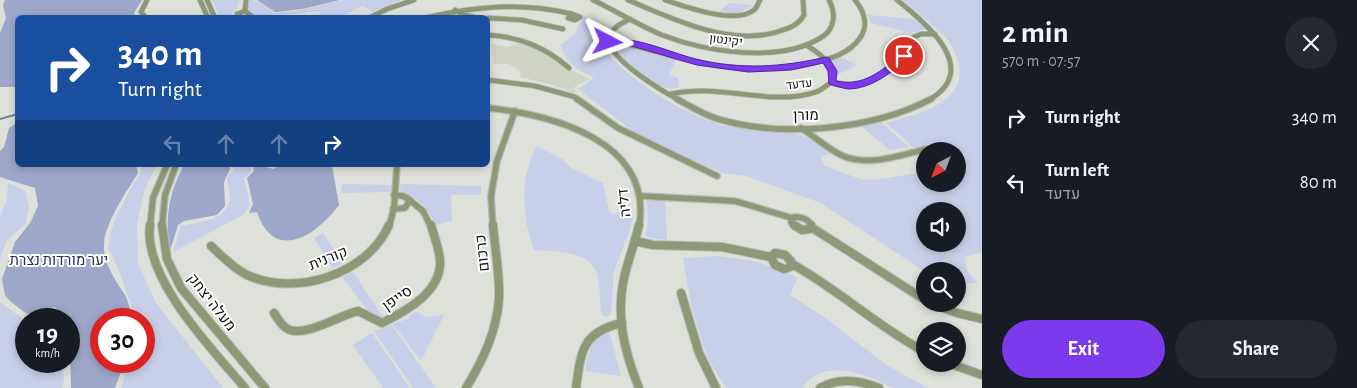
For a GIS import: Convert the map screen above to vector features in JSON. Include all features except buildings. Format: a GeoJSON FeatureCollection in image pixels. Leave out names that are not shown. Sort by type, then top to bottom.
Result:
{"type":"FeatureCollection","features":[{"type":"Feature","properties":{"kind":"street"},"geometry":{"type":"LineString","coordinates":[[144,15],[141,12],[146,0]]}},
{"type":"Feature","properties":{"kind":"street"},"geometry":{"type":"LineString","coordinates":[[200,0],[207,15]]}},
{"type":"Feature","properties":{"kind":"street"},"geometry":{"type":"LineString","coordinates":[[207,0],[214,15]]}},
{"type":"Feature","properties":{"kind":"street"},"geometry":{"type":"LineString","coordinates":[[245,11],[246,0]]}},
{"type":"Feature","properties":{"kind":"street"},"geometry":{"type":"LineString","coordinates":[[375,15],[414,0]]}},
{"type":"Feature","properties":{"kind":"street","name":"יקינטון"},"geometry":{"type":"LineString","coordinates":[[593,0],[671,38],[721,50],[763,52],[786,50],[806,45],[823,36],[831,26],[834,10],[829,0]]}},
{"type":"Feature","properties":{"kind":"street"},"geometry":{"type":"LineString","coordinates":[[628,0],[700,29],[749,35],[777,32],[793,26],[802,18],[806,9],[803,0]]}},
{"type":"Feature","properties":{"kind":"street"},"geometry":{"type":"LineString","coordinates":[[665,0],[706,13],[731,15],[751,11],[759,5],[760,0]]}},
{"type":"Feature","properties":{"kind":"street"},"geometry":{"type":"LineString","coordinates":[[630,19],[616,26],[610,33],[609,41],[638,45],[697,62],[748,69],[791,68],[826,60],[851,47],[861,37],[865,25],[865,17],[855,0]]}},
{"type":"Feature","properties":{"kind":"street","name":"מורן"},"geometry":{"type":"LineString","coordinates":[[609,41],[613,53],[624,63],[701,112],[722,120],[762,126],[801,128],[839,126],[883,118],[917,107],[940,93],[951,79],[954,64],[948,50],[935,34],[897,0]]}},
{"type":"Feature","properties":{"kind":"street"},"geometry":{"type":"LineString","coordinates":[[436,15],[483,4],[522,2],[549,6],[572,14]]}},
{"type":"Feature","properties":{"kind":"street"},"geometry":{"type":"LineString","coordinates":[[455,10],[464,15]]}},
{"type":"Feature","properties":{"kind":"street"},"geometry":{"type":"LineString","coordinates":[[237,15],[245,11]]}},
{"type":"Feature","properties":{"kind":"street"},"geometry":{"type":"LineString","coordinates":[[245,11],[250,15]]}},
{"type":"Feature","properties":{"kind":"street"},"geometry":{"type":"LineString","coordinates":[[490,18],[522,20],[563,29]]}},
{"type":"Feature","properties":{"kind":"street","name":"עדעד"},"geometry":{"type":"LineString","coordinates":[[671,94],[687,89],[695,89],[742,94],[794,96],[822,90],[832,82],[847,86],[864,83],[898,62],[904,56],[914,37],[921,34],[935,34]]}},
{"type":"Feature","properties":{"kind":"street"},"geometry":{"type":"LineString","coordinates":[[490,35],[528,41],[555,55],[569,68]]}},
{"type":"Feature","properties":{"kind":"street"},"geometry":{"type":"LineString","coordinates":[[806,45],[826,60],[832,71],[832,82]]}},
{"type":"Feature","properties":{"kind":"street"},"geometry":{"type":"LineString","coordinates":[[490,80],[535,86],[575,97],[618,128],[717,176]]}},
{"type":"Feature","properties":{"kind":"street","name":"דליה"},"geometry":{"type":"LineString","coordinates":[[490,108],[515,111],[564,123],[612,151],[633,174],[640,196],[640,220],[622,282],[620,305],[627,357],[640,388]]}},
{"type":"Feature","properties":{"kind":"street","name":"כרכום"},"geometry":{"type":"LineString","coordinates":[[466,388],[488,348],[498,313],[498,280],[491,196],[497,161],[515,111]]}},
{"type":"Feature","properties":{"kind":"street"},"geometry":{"type":"LineString","coordinates":[[801,128],[841,154],[857,160],[871,160],[916,151]]}},
{"type":"Feature","properties":{"kind":"street","name":"מעלה יצחק"},"geometry":{"type":"LineString","coordinates":[[166,167],[156,190],[150,219],[150,239],[155,266],[170,296],[245,388]]}},
{"type":"Feature","properties":{"kind":"street","name":"מעלה יצחק"},"geometry":{"type":"LineString","coordinates":[[175,167],[166,188],[161,216],[161,235],[167,260],[182,289],[265,388]]}},
{"type":"Feature","properties":{"kind":"street","name":"קורנית"},"geometry":{"type":"LineString","coordinates":[[211,246],[247,276],[275,283],[303,283],[334,274],[348,268],[371,252],[386,234],[393,209],[397,167]]}},
{"type":"Feature","properties":{"kind":"street"},"geometry":{"type":"LineString","coordinates":[[394,195],[407,198],[423,210]]}},
{"type":"Feature","properties":{"kind":"street"},"geometry":{"type":"LineString","coordinates":[[640,196],[728,200],[770,210],[792,218],[804,218],[811,227],[916,294]]}},
{"type":"Feature","properties":{"kind":"street"},"geometry":{"type":"LineString","coordinates":[[404,208],[410,203],[407,198]]}},
{"type":"Feature","properties":{"kind":"street"},"geometry":{"type":"LineString","coordinates":[[393,209],[416,207],[423,210]]}},
{"type":"Feature","properties":{"kind":"street","name":"סייפן"},"geometry":{"type":"LineString","coordinates":[[274,313],[290,330],[297,330],[334,321],[358,311],[364,313],[372,320],[382,323],[412,306],[433,286],[438,277],[440,267],[440,258],[429,220],[423,210]]}},
{"type":"Feature","properties":{"kind":"street"},"geometry":{"type":"LineString","coordinates":[[792,218],[792,224],[798,229],[807,230],[811,227]]}},
{"type":"Feature","properties":{"kind":"street"},"geometry":{"type":"LineString","coordinates":[[635,241],[653,245],[722,247],[771,257],[775,254],[782,254],[790,259],[792,264],[826,283],[878,324],[916,347]]}},
{"type":"Feature","properties":{"kind":"street"},"geometry":{"type":"LineString","coordinates":[[771,257],[773,262],[781,268],[788,268],[792,264]]}},
{"type":"Feature","properties":{"kind":"street"},"geometry":{"type":"LineString","coordinates":[[681,293],[692,335],[707,373],[716,388]]}},
{"type":"Feature","properties":{"kind":"street"},"geometry":{"type":"LineString","coordinates":[[954,312],[982,319]]}},
{"type":"Feature","properties":{"kind":"street"},"geometry":{"type":"LineString","coordinates":[[576,388],[583,351],[587,341],[599,330],[622,323]]}},
{"type":"Feature","properties":{"kind":"street"},"geometry":{"type":"LineString","coordinates":[[966,369],[982,375]]}},
{"type":"Feature","properties":{"kind":"street"},"geometry":{"type":"LineString","coordinates":[[820,388],[832,381],[845,380],[879,388]]}},
{"type":"Feature","properties":{"kind":"shaded area"},"geometry":{"type":"Polygon","coordinates":[[[212,0],[240,0],[232,15],[219,15],[212,0]]]}},
{"type":"Feature","properties":{"kind":"shaded area"},"geometry":{"type":"Polygon","coordinates":[[[249,0],[256,1],[269,8],[273,13],[297,11],[343,0],[402,0],[372,12],[363,6],[344,15],[320,15],[319,11],[284,15],[255,15],[247,7],[249,0]]]}},
{"type":"Feature","properties":{"kind":"shaded area"},"geometry":{"type":"Polygon","coordinates":[[[903,0],[982,0],[982,252],[964,257],[965,262],[916,262],[916,266],[821,203],[746,176],[722,173],[639,136],[578,89],[594,78],[573,66],[566,58],[560,45],[575,34],[583,16],[606,26],[602,47],[625,71],[656,94],[690,113],[722,125],[780,130],[798,134],[832,153],[821,157],[825,166],[860,179],[873,180],[916,173],[916,192],[966,192],[966,142],[916,142],[916,150],[886,123],[936,106],[954,90],[959,79],[959,65],[948,41],[936,28],[903,0]]]}},
{"type":"Feature","properties":{"kind":"shaded area"},"geometry":{"type":"Polygon","coordinates":[[[728,4],[754,5],[740,12],[718,13],[728,4]]]}},
{"type":"Feature","properties":{"kind":"shaded area"},"geometry":{"type":"Polygon","coordinates":[[[868,15],[914,19],[926,29],[911,33],[871,23],[868,15]]]}},
{"type":"Feature","properties":{"kind":"shaded area"},"geometry":{"type":"Polygon","coordinates":[[[522,43],[559,60],[566,67],[589,79],[573,88],[576,92],[573,93],[553,85],[520,77],[521,72],[509,64],[494,64],[491,44],[506,47],[522,43]]]}},
{"type":"Feature","properties":{"kind":"shaded area"},"geometry":{"type":"Polygon","coordinates":[[[616,43],[642,48],[676,60],[669,75],[678,78],[679,87],[667,88],[653,82],[630,65],[618,52],[615,46],[616,43]]]}},
{"type":"Feature","properties":{"kind":"shaded area"},"geometry":{"type":"Polygon","coordinates":[[[840,57],[857,65],[837,75],[831,61],[840,57]]]}},
{"type":"Feature","properties":{"kind":"shaded area"},"geometry":{"type":"Polygon","coordinates":[[[880,121],[909,147],[890,150],[861,126],[880,121]]]}},
{"type":"Feature","properties":{"kind":"shaded area"},"geometry":{"type":"Polygon","coordinates":[[[537,146],[562,159],[573,169],[603,183],[609,211],[612,214],[620,212],[633,214],[628,235],[615,269],[610,315],[606,317],[601,314],[597,274],[587,260],[570,253],[534,250],[527,224],[524,198],[527,171],[537,146]]]}},
{"type":"Feature","properties":{"kind":"shaded area"},"geometry":{"type":"Polygon","coordinates":[[[141,167],[156,167],[145,188],[137,223],[138,264],[156,303],[223,388],[121,388],[125,373],[155,373],[155,308],[132,308],[108,247],[113,225],[127,195],[141,172],[141,167]]]}},
{"type":"Feature","properties":{"kind":"shaded area"},"geometry":{"type":"Polygon","coordinates":[[[233,167],[251,167],[244,179],[250,205],[243,215],[173,252],[181,226],[211,219],[224,212],[230,198],[227,178],[234,169],[233,167]]]}},
{"type":"Feature","properties":{"kind":"shaded area"},"geometry":{"type":"Polygon","coordinates":[[[8,183],[26,191],[29,207],[26,223],[6,242],[0,259],[0,216],[7,199],[8,183]]]}},
{"type":"Feature","properties":{"kind":"shaded area"},"geometry":{"type":"Polygon","coordinates":[[[342,184],[393,185],[392,192],[341,193],[342,184]]]}},
{"type":"Feature","properties":{"kind":"shaded area"},"geometry":{"type":"Polygon","coordinates":[[[401,184],[481,186],[481,195],[451,195],[452,221],[435,225],[430,213],[422,203],[399,190],[401,184]]]}},
{"type":"Feature","properties":{"kind":"shaded area"},"geometry":{"type":"Polygon","coordinates":[[[647,201],[665,201],[667,240],[650,238],[645,235],[648,224],[647,201]]]}},
{"type":"Feature","properties":{"kind":"shaded area"},"geometry":{"type":"Polygon","coordinates":[[[323,233],[343,263],[333,268],[314,238],[323,233]]]}},
{"type":"Feature","properties":{"kind":"shaded area"},"geometry":{"type":"Polygon","coordinates":[[[719,256],[758,262],[798,278],[790,295],[821,315],[888,366],[928,388],[897,388],[853,372],[834,370],[825,371],[817,375],[802,388],[726,388],[708,359],[692,310],[683,258],[719,256]]]}},
{"type":"Feature","properties":{"kind":"shaded area"},"geometry":{"type":"Polygon","coordinates":[[[966,266],[967,270],[978,284],[966,283],[966,266]]]}},
{"type":"Feature","properties":{"kind":"shaded area"},"geometry":{"type":"Polygon","coordinates":[[[353,272],[383,317],[375,318],[370,314],[342,277],[353,272]]]}},
{"type":"Feature","properties":{"kind":"shaded area"},"geometry":{"type":"Polygon","coordinates":[[[0,302],[15,313],[15,373],[63,373],[64,379],[62,388],[0,388],[0,302]]]}},
{"type":"Feature","properties":{"kind":"shaded area"},"geometry":{"type":"Polygon","coordinates":[[[415,311],[427,317],[444,315],[421,361],[393,324],[407,319],[415,311]]]}},
{"type":"Feature","properties":{"kind":"shaded area"},"geometry":{"type":"Polygon","coordinates":[[[392,325],[436,388],[413,388],[374,331],[392,325]]]}},
{"type":"Feature","properties":{"kind":"shaded area"},"geometry":{"type":"Polygon","coordinates":[[[372,333],[410,388],[383,388],[353,345],[372,333]]]}},
{"type":"Feature","properties":{"kind":"shaded area"},"geometry":{"type":"Polygon","coordinates":[[[610,334],[621,376],[585,371],[589,353],[595,342],[598,338],[610,334]]]}},
{"type":"Feature","properties":{"kind":"green space"},"geometry":{"type":"Polygon","coordinates":[[[5,0],[142,0],[134,15],[15,15],[15,87],[0,87],[0,33],[6,18],[3,5],[5,0]]]}},
{"type":"Feature","properties":{"kind":"green space"},"geometry":{"type":"Polygon","coordinates":[[[257,0],[340,0],[303,9],[275,12],[257,0]]]}},
{"type":"Feature","properties":{"kind":"green space","name":"יער מורדות נצרת"},"geometry":{"type":"Polygon","coordinates":[[[15,124],[15,167],[136,167],[138,173],[108,226],[104,243],[104,252],[108,265],[127,300],[129,308],[90,308],[90,373],[121,373],[115,388],[71,388],[71,373],[80,373],[80,308],[19,308],[5,295],[2,279],[15,242],[30,223],[38,206],[35,188],[0,177],[0,151],[4,147],[9,128],[15,124]]]}},
{"type":"Feature","properties":{"kind":"green space"},"geometry":{"type":"Polygon","coordinates":[[[183,167],[230,167],[230,169],[224,182],[225,206],[217,215],[184,221],[178,225],[170,251],[169,207],[174,186],[183,167]]]}},
{"type":"Feature","properties":{"kind":"green space"},"geometry":{"type":"Polygon","coordinates":[[[254,167],[274,169],[276,167],[332,167],[339,205],[319,226],[307,234],[296,239],[284,240],[274,237],[264,228],[257,212],[249,213],[253,204],[247,178],[253,172],[254,167]]]}},
{"type":"Feature","properties":{"kind":"waterway"},"geometry":{"type":"LineString","coordinates":[[0,119],[15,115]]}},
{"type":"Feature","properties":{"kind":"route"},"geometry":{"type":"LineString","coordinates":[[608,42],[626,42],[669,56],[731,68],[791,68],[826,60],[832,71],[832,82],[847,86],[855,86],[877,77],[904,56]]}}]}
